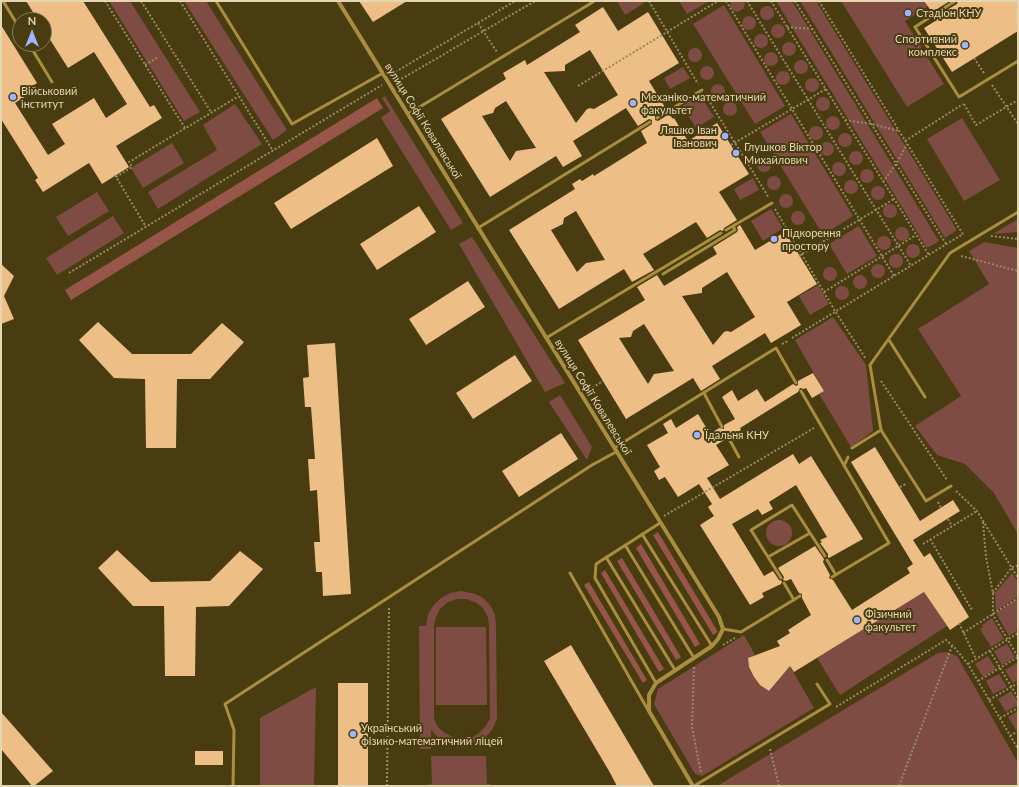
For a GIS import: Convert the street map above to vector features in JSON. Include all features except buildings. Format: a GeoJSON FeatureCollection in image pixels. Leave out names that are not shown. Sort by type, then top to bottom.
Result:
{"type":"FeatureCollection","features":[{"type":"Feature","properties":{"kind":"street","name":"вулиця Софії Ковалевської"},"geometry":{"type":"LineString","coordinates":[[338,1],[719,617],[723,629]]}},
{"type":"Feature","properties":{"kind":"street"},"geometry":{"type":"LineString","coordinates":[[694,786],[649,711],[649,696],[656,683],[712,646],[723,629]]}},
{"type":"Feature","properties":{"kind":"lane"},"geometry":{"type":"LineString","coordinates":[[3,1],[12,16]]}},
{"type":"Feature","properties":{"kind":"lane"},"geometry":{"type":"LineString","coordinates":[[216,1],[292,124],[383,73]]}},
{"type":"Feature","properties":{"kind":"lane"},"geometry":{"type":"LineString","coordinates":[[956,1],[915,27],[959,97],[1018,61]]}},
{"type":"Feature","properties":{"kind":"lane"},"geometry":{"type":"LineString","coordinates":[[408,114],[593,2]]}},
{"type":"Feature","properties":{"kind":"lane"},"geometry":{"type":"LineString","coordinates":[[34,52],[52,82]]}},
{"type":"Feature","properties":{"kind":"lane"},"geometry":{"type":"LineString","coordinates":[[657,118],[702,90]]}},
{"type":"Feature","properties":{"kind":"lane"},"geometry":{"type":"LineString","coordinates":[[478,228],[650,122]]}},
{"type":"Feature","properties":{"kind":"lane"},"geometry":{"type":"LineString","coordinates":[[726,230],[772,203]]}},
{"type":"Feature","properties":{"kind":"lane"},"geometry":{"type":"LineString","coordinates":[[951,486],[926,501],[881,430],[870,365],[950,253],[1018,212]]}},
{"type":"Feature","properties":{"kind":"lane"},"geometry":{"type":"LineString","coordinates":[[663,274],[735,230],[733,226]]}},
{"type":"Feature","properties":{"kind":"lane"},"geometry":{"type":"LineString","coordinates":[[546,338],[721,233]]}},
{"type":"Feature","properties":{"kind":"lane"},"geometry":{"type":"LineString","coordinates":[[889,340],[925,397]]}},
{"type":"Feature","properties":{"kind":"lane"},"geometry":{"type":"LineString","coordinates":[[233,786],[234,730],[225,704],[592,464],[776,348],[796,383]]}},
{"type":"Feature","properties":{"kind":"lane"},"geometry":{"type":"LineString","coordinates":[[801,391],[888,543],[832,577]]}},
{"type":"Feature","properties":{"kind":"lane"},"geometry":{"type":"LineString","coordinates":[[704,393],[722,426]]}},
{"type":"Feature","properties":{"kind":"lane"},"geometry":{"type":"LineString","coordinates":[[852,448],[881,430]]}},
{"type":"Feature","properties":{"kind":"lane"},"geometry":{"type":"LineString","coordinates":[[727,435],[740,457]]}},
{"type":"Feature","properties":{"kind":"lane"},"geometry":{"type":"LineString","coordinates":[[844,466],[848,457]]}},
{"type":"Feature","properties":{"kind":"lane"},"geometry":{"type":"LineString","coordinates":[[781,578],[751,530],[792,505],[836,575]]}},
{"type":"Feature","properties":{"kind":"lane"},"geometry":{"type":"LineString","coordinates":[[656,683],[595,578],[596,564],[660,523]]}},
{"type":"Feature","properties":{"kind":"lane"},"geometry":{"type":"LineString","coordinates":[[768,557],[810,532]]}},
{"type":"Feature","properties":{"kind":"lane"},"geometry":{"type":"LineString","coordinates":[[642,534],[712,646]]}},
{"type":"Feature","properties":{"kind":"lane"},"geometry":{"type":"LineString","coordinates":[[626,545],[694,658]]}},
{"type":"Feature","properties":{"kind":"lane"},"geometry":{"type":"LineString","coordinates":[[606,558],[675,670]]}},
{"type":"Feature","properties":{"kind":"lane"},"geometry":{"type":"LineString","coordinates":[[570,573],[649,711]]}},
{"type":"Feature","properties":{"kind":"lane"},"geometry":{"type":"LineString","coordinates":[[784,583],[794,600]]}},
{"type":"Feature","properties":{"kind":"lane"},"geometry":{"type":"LineString","coordinates":[[723,629],[741,632],[800,596]]}},
{"type":"Feature","properties":{"kind":"lane"},"geometry":{"type":"LineString","coordinates":[[694,786],[830,704],[817,684]]}},
{"type":"Feature","properties":{"kind":"path"},"geometry":{"type":"LineString","coordinates":[[105,1],[185,128]]}},
{"type":"Feature","properties":{"kind":"path"},"geometry":{"type":"LineString","coordinates":[[141,1],[211,112]]}},
{"type":"Feature","properties":{"kind":"path"},"geometry":{"type":"LineString","coordinates":[[180,1],[273,150]]}},
{"type":"Feature","properties":{"kind":"path"},"geometry":{"type":"LineString","coordinates":[[391,74],[515,1]]}},
{"type":"Feature","properties":{"kind":"path"},"geometry":{"type":"LineString","coordinates":[[396,82],[535,1]]}},
{"type":"Feature","properties":{"kind":"path"},"geometry":{"type":"LineString","coordinates":[[578,86],[718,1]]}},
{"type":"Feature","properties":{"kind":"path"},"geometry":{"type":"LineString","coordinates":[[726,1],[894,276]]}},
{"type":"Feature","properties":{"kind":"path"},"geometry":{"type":"LineString","coordinates":[[747,1],[911,266]]}},
{"type":"Feature","properties":{"kind":"path"},"geometry":{"type":"LineString","coordinates":[[771,1],[928,255]]}},
{"type":"Feature","properties":{"kind":"path"},"geometry":{"type":"LineString","coordinates":[[795,1],[946,244]]}},
{"type":"Feature","properties":{"kind":"path"},"geometry":{"type":"LineString","coordinates":[[819,1],[968,242]]}},
{"type":"Feature","properties":{"kind":"path"},"geometry":{"type":"LineString","coordinates":[[478,23],[501,58]]}},
{"type":"Feature","properties":{"kind":"path"},"geometry":{"type":"LineString","coordinates":[[787,27],[812,29]]}},
{"type":"Feature","properties":{"kind":"path"},"geometry":{"type":"LineString","coordinates":[[146,65],[158,57]]}},
{"type":"Feature","properties":{"kind":"path"},"geometry":{"type":"LineString","coordinates":[[974,58],[1018,124]]}},
{"type":"Feature","properties":{"kind":"path"},"geometry":{"type":"LineString","coordinates":[[69,273],[388,82]]}},
{"type":"Feature","properties":{"kind":"path"},"geometry":{"type":"LineString","coordinates":[[731,145],[826,89]]}},
{"type":"Feature","properties":{"kind":"path"},"geometry":{"type":"LineString","coordinates":[[146,227],[115,176],[132,167],[129,162],[239,96]]}},
{"type":"Feature","properties":{"kind":"path"},"geometry":{"type":"LineString","coordinates":[[959,97],[976,125],[1018,100]]}},
{"type":"Feature","properties":{"kind":"path"},"geometry":{"type":"LineString","coordinates":[[905,141],[964,104]]}},
{"type":"Feature","properties":{"kind":"path"},"geometry":{"type":"LineString","coordinates":[[845,120],[872,124],[899,131]]}},
{"type":"Feature","properties":{"kind":"path"},"geometry":{"type":"LineString","coordinates":[[883,182],[896,164],[907,144]]}},
{"type":"Feature","properties":{"kind":"path"},"geometry":{"type":"LineString","coordinates":[[799,256],[894,199]]}},
{"type":"Feature","properties":{"kind":"path"},"geometry":{"type":"LineString","coordinates":[[792,338],[963,234]]}},
{"type":"Feature","properties":{"kind":"path"},"geometry":{"type":"LineString","coordinates":[[824,292],[916,235]]}},
{"type":"Feature","properties":{"kind":"path"},"geometry":{"type":"LineString","coordinates":[[980,235],[1018,239]]}},
{"type":"Feature","properties":{"kind":"path"},"geometry":{"type":"LineString","coordinates":[[950,253],[1018,271]]}},
{"type":"Feature","properties":{"kind":"path"},"geometry":{"type":"LineString","coordinates":[[589,390],[603,381]]}},
{"type":"Feature","properties":{"kind":"path"},"geometry":{"type":"LineString","coordinates":[[903,413],[951,486],[977,511],[1018,578]]}},
{"type":"Feature","properties":{"kind":"path"},"geometry":{"type":"LineString","coordinates":[[671,512],[820,424]]}},
{"type":"Feature","properties":{"kind":"path"},"geometry":{"type":"LineString","coordinates":[[923,544],[977,511]]}},
{"type":"Feature","properties":{"kind":"path"},"geometry":{"type":"LineString","coordinates":[[948,519],[952,526]]}},
{"type":"Feature","properties":{"kind":"path"},"geometry":{"type":"LineString","coordinates":[[978,681],[1018,657],[993,615],[993,594],[986,557],[983,521]]}},
{"type":"Feature","properties":{"kind":"path"},"geometry":{"type":"LineString","coordinates":[[930,539],[972,610]]}},
{"type":"Feature","properties":{"kind":"path"},"geometry":{"type":"LineString","coordinates":[[993,594],[1012,567],[1018,566]]}},
{"type":"Feature","properties":{"kind":"path"},"geometry":{"type":"LineString","coordinates":[[963,633],[1018,598]]}},
{"type":"Feature","properties":{"kind":"path"},"geometry":{"type":"LineString","coordinates":[[387,786],[389,606]]}},
{"type":"Feature","properties":{"kind":"path"},"geometry":{"type":"LineString","coordinates":[[959,623],[976,660]]}},
{"type":"Feature","properties":{"kind":"path"},"geometry":{"type":"LineString","coordinates":[[968,664],[1018,634]]}},
{"type":"Feature","properties":{"kind":"path"},"geometry":{"type":"LineString","coordinates":[[721,647],[741,635]]}},
{"type":"Feature","properties":{"kind":"path"},"geometry":{"type":"LineString","coordinates":[[946,640],[968,664],[1018,749]]}},
{"type":"Feature","properties":{"kind":"path"},"geometry":{"type":"LineString","coordinates":[[899,786],[952,646]]}},
{"type":"Feature","properties":{"kind":"path"},"geometry":{"type":"LineString","coordinates":[[990,651],[1018,698]]}},
{"type":"Feature","properties":{"kind":"path"},"geometry":{"type":"LineString","coordinates":[[694,664],[692,727],[702,781]]}},
{"type":"Feature","properties":{"kind":"path"},"geometry":{"type":"LineString","coordinates":[[989,700],[1018,683]]}},
{"type":"Feature","properties":{"kind":"path"},"geometry":{"type":"LineString","coordinates":[[1000,718],[1018,708]]}},
{"type":"Feature","properties":{"kind":"path"},"geometry":{"type":"LineString","coordinates":[[1010,736],[1018,731]]}},
{"type":"Feature","properties":{"kind":"path"},"geometry":{"type":"LineString","coordinates":[[770,748],[779,786]]}},
{"type":"Feature","properties":{"kind":"shaded area"},"geometry":{"type":"Polygon","coordinates":[[[109,1],[130,1],[200,112],[184,121],[109,1]]]}},
{"type":"Feature","properties":{"kind":"shaded area"},"geometry":{"type":"Polygon","coordinates":[[[184,1],[206,1],[287,130],[273,140],[184,1]]]}},
{"type":"Feature","properties":{"kind":"shaded area"},"geometry":{"type":"Polygon","coordinates":[[[617,1],[643,1],[644,3],[625,15],[617,1]]]}},
{"type":"Feature","properties":{"kind":"shaded area"},"geometry":{"type":"Polygon","coordinates":[[[679,1],[709,1],[687,14],[679,1]]]}},
{"type":"Feature","properties":{"kind":"shaded area"},"geometry":{"type":"Polygon","coordinates":[[[731,1],[744,1],[745,4],[743,9],[737,12],[733,10],[730,6],[731,1]]]}},
{"type":"Feature","properties":{"kind":"shaded area"},"geometry":{"type":"Polygon","coordinates":[[[776,1],[792,1],[939,241],[927,248],[776,1]]]}},
{"type":"Feature","properties":{"kind":"shaded area"},"geometry":{"type":"Polygon","coordinates":[[[800,1],[816,1],[957,230],[945,238],[800,1]]]}},
{"type":"Feature","properties":{"kind":"shaded area"},"geometry":{"type":"Polygon","coordinates":[[[841,1],[936,1],[905,21],[944,84],[907,107],[841,1]]]}},
{"type":"Feature","properties":{"kind":"shaded area"},"geometry":{"type":"Polygon","coordinates":[[[724,5],[785,106],[755,124],[693,24],[724,5]]]}},
{"type":"Feature","properties":{"kind":"shaded area"},"geometry":{"type":"Polygon","coordinates":[[[764,6],[770,6],[774,10],[774,16],[770,20],[764,20],[760,16],[760,10],[764,6]]]}},
{"type":"Feature","properties":{"kind":"shaded area"},"geometry":{"type":"Polygon","coordinates":[[[746,16],[752,16],[756,20],[756,26],[752,30],[746,30],[742,26],[742,20],[746,16]]]}},
{"type":"Feature","properties":{"kind":"shaded area"},"geometry":{"type":"Polygon","coordinates":[[[775,24],[781,24],[785,28],[785,34],[781,38],[775,38],[771,34],[771,28],[775,24]]]}},
{"type":"Feature","properties":{"kind":"shaded area"},"geometry":{"type":"Polygon","coordinates":[[[758,34],[764,34],[768,38],[768,44],[764,48],[758,48],[754,44],[754,38],[758,34]]]}},
{"type":"Feature","properties":{"kind":"shaded area"},"geometry":{"type":"Polygon","coordinates":[[[786,42],[792,42],[796,46],[796,52],[792,56],[786,56],[782,52],[782,46],[786,42]]]}},
{"type":"Feature","properties":{"kind":"shaded area"},"geometry":{"type":"Polygon","coordinates":[[[692,48],[698,48],[702,52],[702,58],[698,62],[692,62],[688,58],[688,52],[692,48]]]}},
{"type":"Feature","properties":{"kind":"shaded area"},"geometry":{"type":"Polygon","coordinates":[[[768,52],[774,52],[778,56],[778,62],[774,66],[768,66],[764,62],[764,56],[768,52]]]}},
{"type":"Feature","properties":{"kind":"shaded area"},"geometry":{"type":"Polygon","coordinates":[[[798,60],[804,60],[808,64],[808,70],[804,74],[798,74],[794,70],[794,64],[798,60]]]}},
{"type":"Feature","properties":{"kind":"shaded area"},"geometry":{"type":"Polygon","coordinates":[[[704,66],[710,66],[714,70],[714,76],[710,80],[704,80],[700,76],[700,70],[704,66]]]}},
{"type":"Feature","properties":{"kind":"shaded area"},"geometry":{"type":"Polygon","coordinates":[[[683,67],[690,78],[670,89],[664,78],[683,67]]]}},
{"type":"Feature","properties":{"kind":"shaded area"},"geometry":{"type":"Polygon","coordinates":[[[780,71],[786,71],[790,75],[790,81],[786,85],[780,85],[776,81],[776,75],[780,71]]]}},
{"type":"Feature","properties":{"kind":"shaded area"},"geometry":{"type":"Polygon","coordinates":[[[809,78],[815,78],[819,82],[819,88],[815,92],[809,92],[805,88],[805,82],[809,78]]]}},
{"type":"Feature","properties":{"kind":"shaded area"},"geometry":{"type":"Polygon","coordinates":[[[715,84],[721,84],[725,88],[725,94],[721,98],[715,98],[711,94],[711,88],[715,84]]]}},
{"type":"Feature","properties":{"kind":"shaded area"},"geometry":{"type":"Polygon","coordinates":[[[700,95],[714,117],[696,128],[682,106],[700,95]]]}},
{"type":"Feature","properties":{"kind":"shaded area"},"geometry":{"type":"Polygon","coordinates":[[[385,96],[463,223],[451,230],[381,118],[390,111],[382,98],[385,96]]]}},
{"type":"Feature","properties":{"kind":"shaded area"},"geometry":{"type":"Polygon","coordinates":[[[820,97],[826,97],[830,101],[830,107],[826,111],[820,111],[816,107],[816,101],[820,97]]]}},
{"type":"Feature","properties":{"kind":"shaded area"},"geometry":{"type":"Polygon","coordinates":[[[377,98],[383,108],[71,300],[65,290],[377,98]]]}},
{"type":"Feature","properties":{"kind":"shaded area"},"geometry":{"type":"Polygon","coordinates":[[[727,102],[733,102],[737,106],[737,112],[733,116],[727,116],[723,112],[723,106],[727,102]]]}},
{"type":"Feature","properties":{"kind":"shaded area"},"geometry":{"type":"Polygon","coordinates":[[[235,104],[262,144],[158,209],[148,192],[217,150],[203,125],[235,104]]]}},
{"type":"Feature","properties":{"kind":"shaded area"},"geometry":{"type":"Polygon","coordinates":[[[791,114],[853,216],[823,235],[760,132],[791,114]]]}},
{"type":"Feature","properties":{"kind":"shaded area"},"geometry":{"type":"Polygon","coordinates":[[[830,116],[836,116],[840,120],[840,126],[836,130],[830,130],[826,126],[826,120],[830,116]]]}},
{"type":"Feature","properties":{"kind":"shaded area"},"geometry":{"type":"Polygon","coordinates":[[[962,118],[1000,180],[964,201],[927,139],[962,118]]]}},
{"type":"Feature","properties":{"kind":"shaded area"},"geometry":{"type":"Polygon","coordinates":[[[813,126],[819,126],[823,130],[823,136],[819,140],[813,140],[809,136],[809,130],[813,126]]]}},
{"type":"Feature","properties":{"kind":"shaded area"},"geometry":{"type":"Polygon","coordinates":[[[842,133],[848,133],[852,137],[852,143],[848,147],[842,147],[838,143],[838,137],[842,133]]]}},
{"type":"Feature","properties":{"kind":"shaded area"},"geometry":{"type":"Polygon","coordinates":[[[824,142],[830,142],[834,146],[834,152],[830,156],[824,156],[820,152],[820,146],[824,142]]]}},
{"type":"Feature","properties":{"kind":"shaded area"},"geometry":{"type":"Polygon","coordinates":[[[172,143],[184,163],[143,188],[131,168],[172,143]]]}},
{"type":"Feature","properties":{"kind":"shaded area"},"geometry":{"type":"Polygon","coordinates":[[[853,151],[859,151],[863,155],[863,161],[859,165],[853,165],[849,161],[849,155],[853,151]]]}},
{"type":"Feature","properties":{"kind":"shaded area"},"geometry":{"type":"Polygon","coordinates":[[[761,158],[767,158],[771,162],[771,168],[767,172],[761,172],[757,168],[757,162],[761,158]]]}},
{"type":"Feature","properties":{"kind":"shaded area"},"geometry":{"type":"Polygon","coordinates":[[[836,162],[842,162],[846,166],[846,172],[842,176],[836,176],[832,172],[832,166],[836,162]]]}},
{"type":"Feature","properties":{"kind":"shaded area"},"geometry":{"type":"Polygon","coordinates":[[[864,169],[870,169],[874,173],[874,179],[870,183],[864,183],[860,179],[860,173],[864,169]]]}},
{"type":"Feature","properties":{"kind":"shaded area"},"geometry":{"type":"Polygon","coordinates":[[[771,176],[777,176],[781,180],[781,186],[777,190],[771,190],[767,186],[767,180],[771,176]]]}},
{"type":"Feature","properties":{"kind":"shaded area"},"geometry":{"type":"Polygon","coordinates":[[[753,178],[759,190],[740,200],[734,189],[753,178]]]}},
{"type":"Feature","properties":{"kind":"shaded area"},"geometry":{"type":"Polygon","coordinates":[[[848,180],[854,180],[858,184],[858,190],[854,194],[848,194],[844,190],[844,184],[848,180]]]}},
{"type":"Feature","properties":{"kind":"shaded area"},"geometry":{"type":"Polygon","coordinates":[[[875,186],[881,186],[885,190],[885,196],[881,200],[875,200],[871,196],[871,190],[875,186]]]}},
{"type":"Feature","properties":{"kind":"shaded area"},"geometry":{"type":"Polygon","coordinates":[[[97,192],[109,211],[68,236],[56,217],[97,192]]]}},
{"type":"Feature","properties":{"kind":"shaded area"},"geometry":{"type":"Polygon","coordinates":[[[783,194],[789,194],[793,198],[793,204],[789,208],[783,208],[779,204],[779,198],[783,194]]]}},
{"type":"Feature","properties":{"kind":"shaded area"},"geometry":{"type":"Polygon","coordinates":[[[887,204],[893,204],[897,208],[897,214],[893,218],[887,218],[883,214],[883,208],[887,204]]]}},
{"type":"Feature","properties":{"kind":"shaded area"},"geometry":{"type":"Polygon","coordinates":[[[771,209],[783,228],[763,241],[751,221],[771,209]]]}},
{"type":"Feature","properties":{"kind":"shaded area"},"geometry":{"type":"Polygon","coordinates":[[[795,211],[801,211],[805,215],[805,221],[801,225],[795,225],[791,221],[791,215],[795,211]]]}},
{"type":"Feature","properties":{"kind":"shaded area"},"geometry":{"type":"Polygon","coordinates":[[[113,216],[124,233],[57,275],[46,258],[113,216]]]}},
{"type":"Feature","properties":{"kind":"shaded area"},"geometry":{"type":"Polygon","coordinates":[[[1018,219],[1018,232],[993,234],[1018,219]]]}},
{"type":"Feature","properties":{"kind":"shaded area"},"geometry":{"type":"Polygon","coordinates":[[[859,226],[877,256],[847,274],[829,244],[859,226]]]}},
{"type":"Feature","properties":{"kind":"shaded area"},"geometry":{"type":"Polygon","coordinates":[[[899,227],[905,227],[909,231],[909,237],[905,241],[899,241],[895,237],[895,231],[899,227]]]}},
{"type":"Feature","properties":{"kind":"shaded area"},"geometry":{"type":"Polygon","coordinates":[[[881,236],[887,236],[891,240],[891,246],[887,250],[881,250],[877,246],[877,240],[881,236]]]}},
{"type":"Feature","properties":{"kind":"shaded area"},"geometry":{"type":"Polygon","coordinates":[[[472,237],[565,383],[545,392],[459,244],[472,237]]]}},
{"type":"Feature","properties":{"kind":"shaded area"},"geometry":{"type":"Polygon","coordinates":[[[984,242],[1018,248],[1018,534],[994,493],[965,464],[937,455],[915,426],[961,396],[918,329],[989,284],[969,251],[984,242]]]}},
{"type":"Feature","properties":{"kind":"shaded area"},"geometry":{"type":"Polygon","coordinates":[[[910,244],[916,244],[920,248],[920,254],[916,258],[910,258],[906,254],[906,248],[910,244]]]}},
{"type":"Feature","properties":{"kind":"shaded area"},"geometry":{"type":"Polygon","coordinates":[[[893,254],[899,254],[903,258],[903,264],[899,268],[893,268],[889,264],[889,258],[893,254]]]}},
{"type":"Feature","properties":{"kind":"shaded area"},"geometry":{"type":"Polygon","coordinates":[[[875,264],[881,264],[885,268],[885,274],[881,278],[875,278],[871,274],[871,268],[875,264]]]}},
{"type":"Feature","properties":{"kind":"shaded area"},"geometry":{"type":"Polygon","coordinates":[[[827,267],[833,267],[837,271],[837,277],[833,281],[827,281],[823,277],[823,271],[827,267]]]}},
{"type":"Feature","properties":{"kind":"shaded area"},"geometry":{"type":"Polygon","coordinates":[[[857,275],[863,275],[867,279],[867,285],[863,289],[857,289],[853,285],[853,279],[857,275]]]}},
{"type":"Feature","properties":{"kind":"shaded area"},"geometry":{"type":"Polygon","coordinates":[[[818,285],[829,304],[810,315],[799,296],[818,285]]]}},
{"type":"Feature","properties":{"kind":"shaded area"},"geometry":{"type":"Polygon","coordinates":[[[839,286],[845,286],[849,290],[849,296],[845,300],[839,300],[835,296],[835,290],[839,286]]]}},
{"type":"Feature","properties":{"kind":"shaded area"},"geometry":{"type":"Polygon","coordinates":[[[833,317],[866,365],[873,431],[851,447],[819,394],[824,391],[795,340],[833,317]]]}},
{"type":"Feature","properties":{"kind":"shaded area"},"geometry":{"type":"Polygon","coordinates":[[[560,395],[592,447],[587,460],[549,402],[560,395]]]}},
{"type":"Feature","properties":{"kind":"shaded area"},"geometry":{"type":"Polygon","coordinates":[[[779,520],[788,524],[792,533],[788,542],[779,546],[770,542],[766,533],[770,524],[779,520]]]}},
{"type":"Feature","properties":{"kind":"shaded area"},"geometry":{"type":"Polygon","coordinates":[[[658,532],[718,632],[713,635],[653,535],[658,532]]]}},
{"type":"Feature","properties":{"kind":"shaded area"},"geometry":{"type":"Polygon","coordinates":[[[641,544],[700,644],[695,647],[636,548],[641,544]]]}},
{"type":"Feature","properties":{"kind":"shaded area"},"geometry":{"type":"Polygon","coordinates":[[[622,558],[681,657],[676,660],[617,561],[622,558]]]}},
{"type":"Feature","properties":{"kind":"shaded area"},"geometry":{"type":"Polygon","coordinates":[[[605,570],[664,669],[659,672],[601,573],[605,570]]]}},
{"type":"Feature","properties":{"kind":"shaded area"},"geometry":{"type":"Polygon","coordinates":[[[1012,573],[1018,582],[1018,596],[996,611],[995,593],[1012,573]]]}},
{"type":"Feature","properties":{"kind":"shaded area"},"geometry":{"type":"Polygon","coordinates":[[[589,582],[647,680],[643,683],[584,585],[589,582]]]}},
{"type":"Feature","properties":{"kind":"shaded area"},"geometry":{"type":"Polygon","coordinates":[[[461,591],[482,597],[490,605],[495,615],[497,719],[492,730],[484,739],[474,745],[462,747],[450,745],[440,739],[431,730],[431,749],[420,749],[419,626],[426,626],[428,615],[433,606],[441,598],[450,593],[461,591]],[[457,599],[448,602],[440,609],[434,626],[434,719],[438,727],[445,733],[462,739],[471,738],[479,733],[490,719],[488,617],[483,608],[475,602],[466,599],[457,599]]]}},
{"type":"Feature","properties":{"kind":"shaded area"},"geometry":{"type":"Polygon","coordinates":[[[924,592],[947,626],[840,695],[817,658],[924,592]]]}},
{"type":"Feature","properties":{"kind":"shaded area"},"geometry":{"type":"Polygon","coordinates":[[[1018,598],[1018,630],[1009,636],[996,613],[1018,598]]]}},
{"type":"Feature","properties":{"kind":"shaded area"},"geometry":{"type":"Polygon","coordinates":[[[992,618],[1004,639],[991,647],[980,629],[983,627],[982,625],[992,618]]]}},
{"type":"Feature","properties":{"kind":"shaded area"},"geometry":{"type":"Polygon","coordinates":[[[436,627],[486,627],[487,705],[436,705],[436,627]]]}},
{"type":"Feature","properties":{"kind":"shaded area"},"geometry":{"type":"Polygon","coordinates":[[[744,635],[755,655],[748,658],[749,667],[760,685],[769,691],[790,666],[814,708],[702,776],[695,774],[654,704],[658,689],[744,635]]]}},
{"type":"Feature","properties":{"kind":"shaded area"},"geometry":{"type":"Polygon","coordinates":[[[1007,644],[1015,657],[1002,665],[994,651],[1007,644]]]}},
{"type":"Feature","properties":{"kind":"shaded area"},"geometry":{"type":"Polygon","coordinates":[[[946,652],[957,656],[1018,763],[1018,786],[717,786],[938,653],[946,652]]]}},
{"type":"Feature","properties":{"kind":"shaded area"},"geometry":{"type":"Polygon","coordinates":[[[988,656],[996,669],[983,677],[975,664],[988,656]]]}},
{"type":"Feature","properties":{"kind":"shaded area"},"geometry":{"type":"Polygon","coordinates":[[[1018,662],[1018,680],[1013,683],[1005,670],[1018,662]]]}},
{"type":"Feature","properties":{"kind":"shaded area"},"geometry":{"type":"Polygon","coordinates":[[[999,674],[1007,687],[993,694],[986,681],[999,674]]]}},
{"type":"Feature","properties":{"kind":"shaded area"},"geometry":{"type":"Polygon","coordinates":[[[316,687],[314,786],[260,786],[260,718],[316,687]]]}},
{"type":"Feature","properties":{"kind":"shaded area"},"geometry":{"type":"Polygon","coordinates":[[[1011,691],[1018,702],[1018,705],[1006,712],[998,699],[1011,691]]]}},
{"type":"Feature","properties":{"kind":"shaded area"},"geometry":{"type":"Polygon","coordinates":[[[1018,711],[1018,728],[1016,730],[1008,717],[1018,711]]]}},
{"type":"Feature","properties":{"kind":"shaded area"},"geometry":{"type":"Polygon","coordinates":[[[431,756],[486,756],[487,784],[490,784],[490,786],[428,786],[432,784],[431,756]]]}},
{"type":"Feature","properties":{"kind":"place","name":"Стадіон КНУ"},"geometry":{"type":"Point","coordinates":[908,13]}},
{"type":"Feature","properties":{"kind":"place","name":"Спортивний комплекс"},"geometry":{"type":"Point","coordinates":[965,45]}},
{"type":"Feature","properties":{"kind":"place","name":"Військовий інститут"},"geometry":{"type":"Point","coordinates":[13,97]}},
{"type":"Feature","properties":{"kind":"place","name":"Механіко-математичний факультет"},"geometry":{"type":"Point","coordinates":[633,103]}},
{"type":"Feature","properties":{"kind":"place","name":"Ляшко Іван Іванович"},"geometry":{"type":"Point","coordinates":[725,136]}},
{"type":"Feature","properties":{"kind":"place","name":"Глушков Віктор Михайлович"},"geometry":{"type":"Point","coordinates":[736,153]}},
{"type":"Feature","properties":{"kind":"place","name":"Підкорення простору"},"geometry":{"type":"Point","coordinates":[774,239]}},
{"type":"Feature","properties":{"kind":"place","name":"Їдальня КНУ"},"geometry":{"type":"Point","coordinates":[697,435]}},
{"type":"Feature","properties":{"kind":"place","name":"Фізичний факультет"},"geometry":{"type":"Point","coordinates":[857,620]}},
{"type":"Feature","properties":{"kind":"place","name":"Український фізико-математичний ліцей"},"geometry":{"type":"Point","coordinates":[353,734]}}]}
